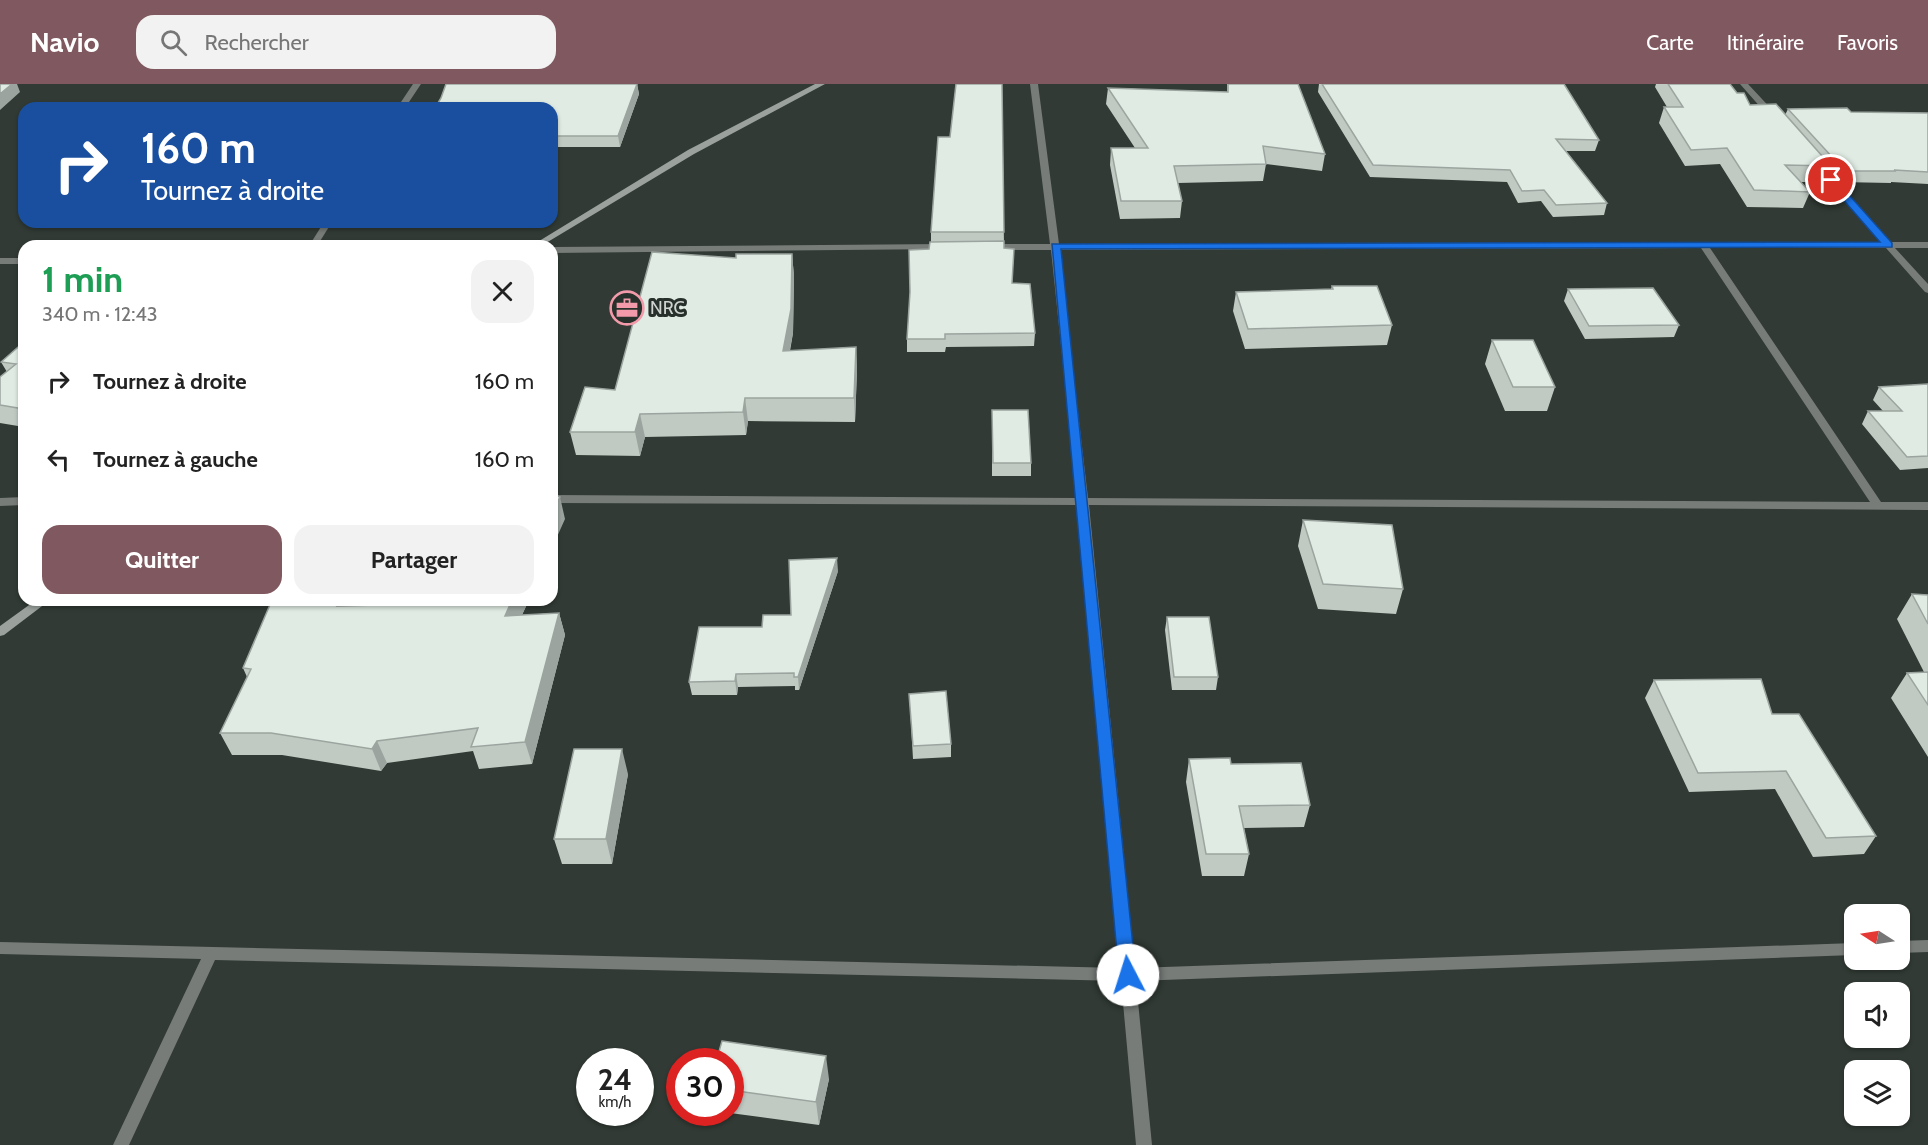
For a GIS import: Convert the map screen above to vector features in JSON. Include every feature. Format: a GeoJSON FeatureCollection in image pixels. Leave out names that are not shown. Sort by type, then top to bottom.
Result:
{"type":"FeatureCollection","features":[{"type":"Feature","properties":{"kind":"main road"},"geometry":{"type":"LineString","coordinates":[[545,240],[691,152],[821,84]]}},
{"type":"Feature","properties":{"kind":"main road"},"geometry":{"type":"LineString","coordinates":[[0,632],[36,606]]}},
{"type":"Feature","properties":{"kind":"street"},"geometry":{"type":"LineString","coordinates":[[405,102],[417,84]]}},
{"type":"Feature","properties":{"kind":"street"},"geometry":{"type":"LineString","coordinates":[[1034,84],[1056,246],[1083,503],[1144,1145]]}},
{"type":"Feature","properties":{"kind":"street"},"geometry":{"type":"LineString","coordinates":[[1744,84],[1782,126]]}},
{"type":"Feature","properties":{"kind":"street"},"geometry":{"type":"LineString","coordinates":[[1813,160],[1928,290]]}},
{"type":"Feature","properties":{"kind":"street"},"geometry":{"type":"LineString","coordinates":[[1703,245],[1878,506]]}},
{"type":"Feature","properties":{"kind":"street"},"geometry":{"type":"LineString","coordinates":[[972,247],[1928,245]]}},
{"type":"Feature","properties":{"kind":"street"},"geometry":{"type":"LineString","coordinates":[[558,250],[960,247]]}},
{"type":"Feature","properties":{"kind":"street"},"geometry":{"type":"LineString","coordinates":[[0,261],[18,261]]}},
{"type":"Feature","properties":{"kind":"street"},"geometry":{"type":"LineString","coordinates":[[558,499],[1928,506]]}},
{"type":"Feature","properties":{"kind":"street"},"geometry":{"type":"LineString","coordinates":[[0,502],[18,501]]}},
{"type":"Feature","properties":{"kind":"street"},"geometry":{"type":"LineString","coordinates":[[1910,947],[1928,946]]}},
{"type":"Feature","properties":{"kind":"street"},"geometry":{"type":"LineString","coordinates":[[0,948],[210,955],[1128,975],[1844,949]]}},
{"type":"Feature","properties":{"kind":"street"},"geometry":{"type":"LineString","coordinates":[[121,1145],[210,955]]}},
{"type":"Feature","properties":{"kind":"building"},"geometry":{"type":"Polygon","coordinates":[[[0,84],[12,84],[0,94],[0,84]]]}},
{"type":"Feature","properties":{"kind":"building"},"geometry":{"type":"Polygon","coordinates":[[[446,84],[637,84],[618,136],[558,136],[558,102],[439,102],[446,84]]]}},
{"type":"Feature","properties":{"kind":"building"},"geometry":{"type":"Polygon","coordinates":[[[956,84],[1002,84],[1004,232],[931,232],[938,137],[950,137],[956,84]]]}},
{"type":"Feature","properties":{"kind":"building"},"geometry":{"type":"Polygon","coordinates":[[[1228,84],[1298,84],[1325,154],[1263,146],[1266,164],[1174,166],[1182,201],[1121,201],[1111,148],[1148,148],[1108,88],[1228,92],[1228,84]]]}},
{"type":"Feature","properties":{"kind":"building"},"geometry":{"type":"Polygon","coordinates":[[[1322,84],[1564,84],[1599,140],[1556,139],[1607,203],[1556,205],[1544,190],[1522,191],[1510,170],[1373,165],[1322,84]]]}},
{"type":"Feature","properties":{"kind":"building"},"geometry":{"type":"Polygon","coordinates":[[[1668,84],[1730,84],[1737,93],[1744,93],[1750,105],[1776,104],[1831,166],[1785,165],[1810,192],[1754,190],[1727,148],[1691,150],[1664,107],[1683,107],[1668,84]]]}},
{"type":"Feature","properties":{"kind":"building"},"geometry":{"type":"Polygon","coordinates":[[[1847,108],[1851,112],[1928,113],[1928,172],[1845,171],[1788,109],[1847,108]]]}},
{"type":"Feature","properties":{"kind":"building"},"geometry":{"type":"Polygon","coordinates":[[[1004,241],[1004,248],[1014,249],[1012,283],[1030,284],[1035,333],[945,334],[945,339],[907,339],[910,292],[909,250],[929,249],[930,242],[1004,241]]]}},
{"type":"Feature","properties":{"kind":"building"},"geometry":{"type":"Polygon","coordinates":[[[652,252],[736,258],[736,254],[792,254],[791,309],[783,351],[856,347],[854,398],[745,398],[743,412],[640,414],[635,432],[570,432],[585,387],[615,390],[652,252]]]}},
{"type":"Feature","properties":{"kind":"building"},"geometry":{"type":"Polygon","coordinates":[[[1332,286],[1377,286],[1392,325],[1248,329],[1236,292],[1333,289],[1332,286]]]}},
{"type":"Feature","properties":{"kind":"building"},"geometry":{"type":"Polygon","coordinates":[[[1653,288],[1679,325],[1589,326],[1568,289],[1653,288]]]}},
{"type":"Feature","properties":{"kind":"building"},"geometry":{"type":"Polygon","coordinates":[[[1492,340],[1533,340],[1555,387],[1513,387],[1492,340]]]}},
{"type":"Feature","properties":{"kind":"building"},"geometry":{"type":"Polygon","coordinates":[[[18,347],[18,408],[0,405],[0,377],[16,364],[1,362],[18,347]]]}},
{"type":"Feature","properties":{"kind":"building"},"geometry":{"type":"Polygon","coordinates":[[[1928,384],[1928,456],[1907,457],[1868,411],[1902,411],[1879,387],[1928,384]]]}},
{"type":"Feature","properties":{"kind":"building"},"geometry":{"type":"Polygon","coordinates":[[[992,410],[1028,410],[1031,463],[993,463],[992,410]]]}},
{"type":"Feature","properties":{"kind":"building"},"geometry":{"type":"Polygon","coordinates":[[[1303,520],[1392,525],[1403,589],[1323,584],[1303,520]]]}},
{"type":"Feature","properties":{"kind":"building"},"geometry":{"type":"Polygon","coordinates":[[[837,558],[798,677],[794,677],[794,673],[736,674],[735,681],[689,682],[699,627],[762,627],[763,615],[791,615],[789,560],[837,558]]]}},
{"type":"Feature","properties":{"kind":"building"},"geometry":{"type":"Polygon","coordinates":[[[1912,594],[1928,595],[1928,624],[1912,594]]]}},
{"type":"Feature","properties":{"kind":"building"},"geometry":{"type":"Polygon","coordinates":[[[269,606],[509,606],[505,616],[559,613],[525,742],[471,747],[478,728],[377,741],[372,749],[271,733],[220,733],[251,669],[243,668],[269,606]]]}},
{"type":"Feature","properties":{"kind":"building"},"geometry":{"type":"Polygon","coordinates":[[[1167,617],[1209,617],[1218,677],[1174,677],[1167,617]]]}},
{"type":"Feature","properties":{"kind":"building"},"geometry":{"type":"Polygon","coordinates":[[[1928,672],[1928,705],[1907,673],[1928,672]]]}},
{"type":"Feature","properties":{"kind":"building"},"geometry":{"type":"Polygon","coordinates":[[[1761,679],[1772,714],[1799,714],[1876,836],[1826,838],[1786,771],[1698,773],[1654,680],[1761,679]]]}},
{"type":"Feature","properties":{"kind":"building"},"geometry":{"type":"Polygon","coordinates":[[[946,691],[951,744],[913,746],[909,694],[946,691]]]}},
{"type":"Feature","properties":{"kind":"building"},"geometry":{"type":"Polygon","coordinates":[[[574,749],[622,749],[606,839],[554,839],[574,749]]]}},
{"type":"Feature","properties":{"kind":"building"},"geometry":{"type":"Polygon","coordinates":[[[1230,758],[1231,764],[1301,763],[1310,805],[1239,806],[1249,854],[1206,854],[1189,759],[1230,758]]]}},
{"type":"Feature","properties":{"kind":"building"},"geometry":{"type":"Polygon","coordinates":[[[722,1041],[826,1056],[816,1102],[744,1092],[744,1048],[720,1048],[722,1041]]]}},
{"type":"Feature","properties":{"kind":"place","name":"NRC"},"geometry":{"type":"Point","coordinates":[627,308]}},
{"type":"Feature","properties":{"kind":"route"},"geometry":{"type":"LineString","coordinates":[[1128,975],[1056,246],[1889,245],[1831,180]]}}]}
